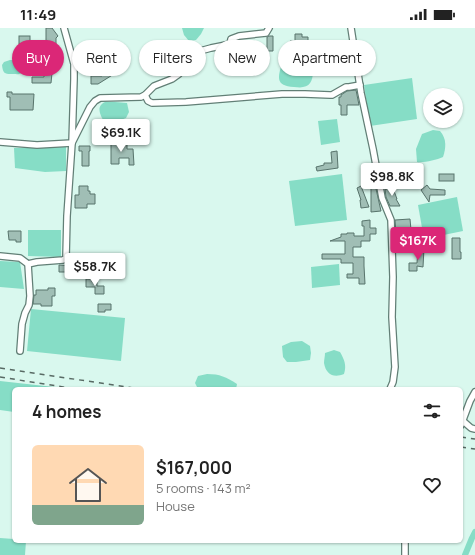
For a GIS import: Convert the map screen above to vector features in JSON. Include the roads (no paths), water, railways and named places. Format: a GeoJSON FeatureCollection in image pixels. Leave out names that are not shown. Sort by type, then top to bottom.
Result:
{"type":"FeatureCollection","features":[{"type":"Feature","properties":{"kind":"street"},"geometry":{"type":"LineString","coordinates":[[0,256],[20,258],[28,264],[63,260],[66,258],[72,143],[74,64],[64,28]]}},
{"type":"Feature","properties":{"kind":"street"},"geometry":{"type":"LineString","coordinates":[[72,143],[88,110],[95,101],[100,98],[141,97],[154,86],[172,79],[179,74],[189,54],[230,44],[231,39],[239,36],[266,34],[269,28]]}},
{"type":"Feature","properties":{"kind":"street"},"geometry":{"type":"LineString","coordinates":[[351,28],[360,85],[382,198],[391,220],[393,277],[392,317],[395,367],[391,387]]}},
{"type":"Feature","properties":{"kind":"street"},"geometry":{"type":"LineString","coordinates":[[145,95],[148,101],[152,103],[186,102],[282,94],[332,95],[346,86],[349,87],[360,85]]}},
{"type":"Feature","properties":{"kind":"street"},"geometry":{"type":"LineString","coordinates":[[0,142],[37,145],[72,143]]}},
{"type":"Feature","properties":{"kind":"street"},"geometry":{"type":"LineString","coordinates":[[20,351],[22,324],[29,305],[30,296],[28,264]]}},
{"type":"Feature","properties":{"kind":"street"},"geometry":{"type":"LineString","coordinates":[[463,420],[475,392]]}},
{"type":"Feature","properties":{"kind":"street"},"geometry":{"type":"LineString","coordinates":[[463,424],[475,429]]}},
{"type":"Feature","properties":{"kind":"street"},"geometry":{"type":"LineString","coordinates":[[405,543],[405,555]]}},
{"type":"Feature","properties":{"kind":"waterway"},"geometry":{"type":"LineString","coordinates":[[465,555],[475,532]]}},
{"type":"Feature","properties":{"kind":"railway"},"geometry":{"type":"LineString","coordinates":[[0,368],[127,387]]}},
{"type":"Feature","properties":{"kind":"railway"},"geometry":{"type":"LineString","coordinates":[[0,377],[63,387]]}},
{"type":"Feature","properties":{"kind":"railway"},"geometry":{"type":"LineString","coordinates":[[463,437],[475,439]]}},
{"type":"Feature","properties":{"kind":"railway"},"geometry":{"type":"LineString","coordinates":[[463,447],[475,449]]}}]}
